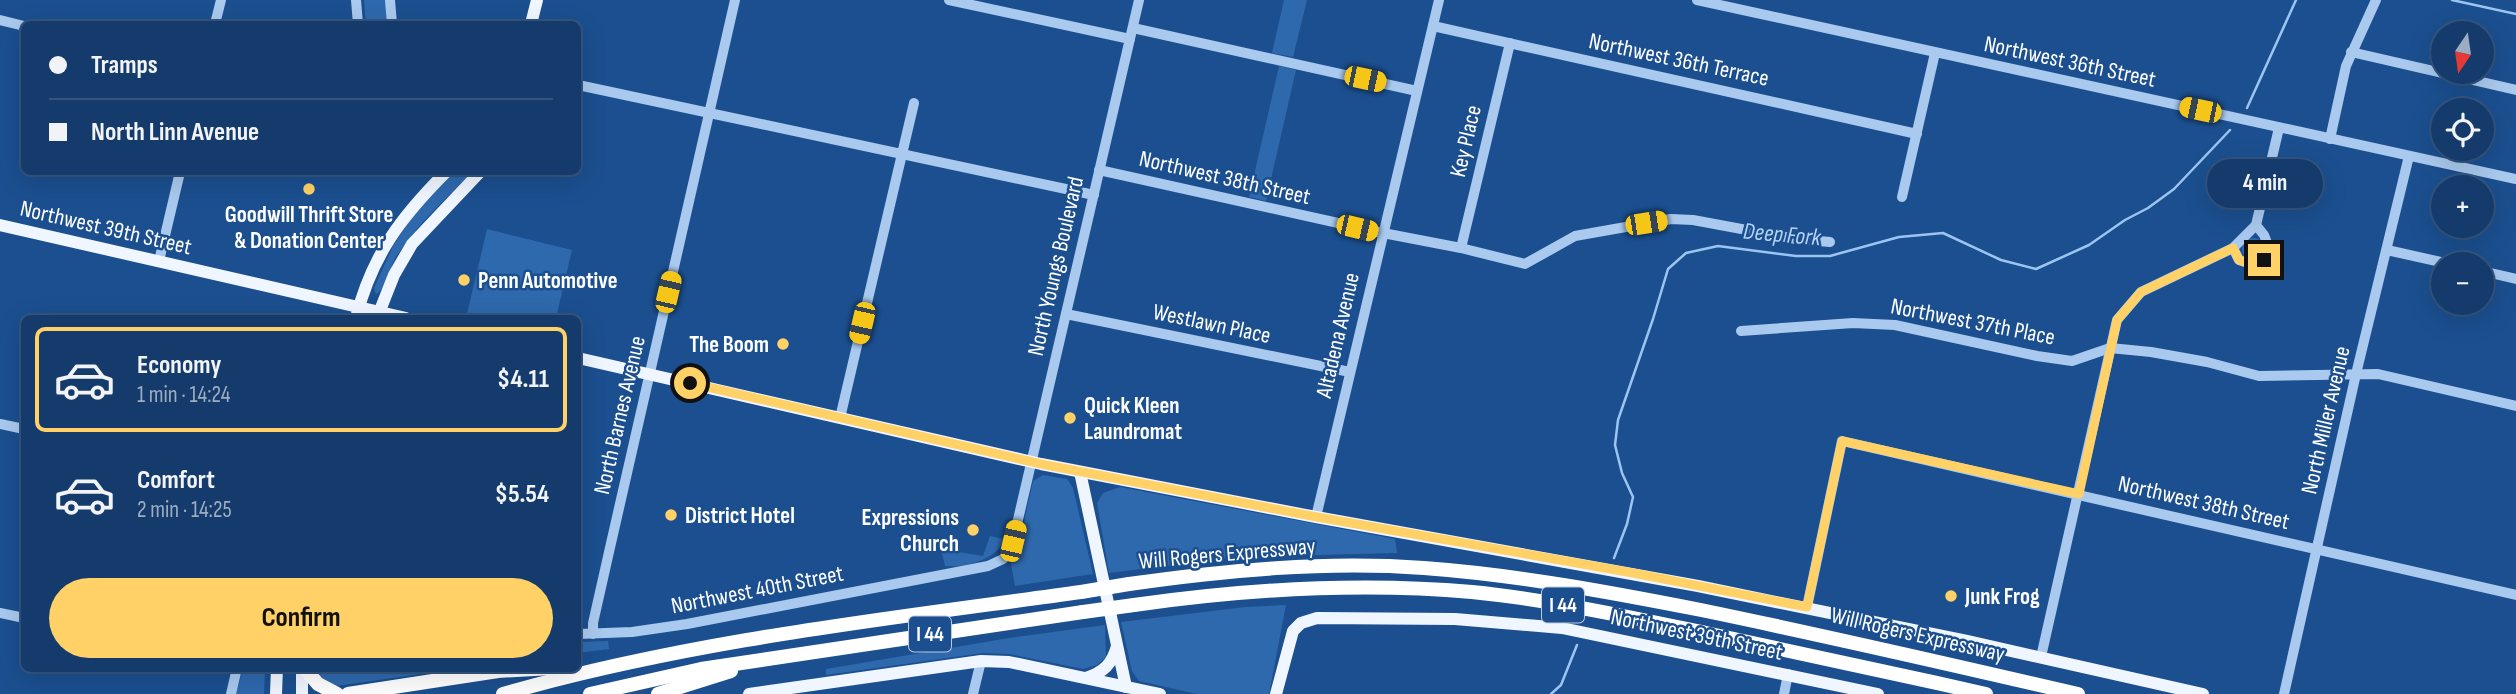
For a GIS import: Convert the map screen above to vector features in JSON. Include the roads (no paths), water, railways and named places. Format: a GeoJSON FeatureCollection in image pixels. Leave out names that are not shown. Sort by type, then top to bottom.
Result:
{"type":"FeatureCollection","features":[{"type":"Feature","properties":{"kind":"highway","name":"Will Rogers Expressway"},"geometry":{"type":"LineString","coordinates":[[503,694],[608,666],[697,647],[1234,570],[1306,566],[1408,567],[1475,572],[1581,587],[1729,616],[2078,694]]}},
{"type":"Feature","properties":{"kind":"highway","name":"Will Rogers Expressway"},"geometry":{"type":"LineString","coordinates":[[590,694],[701,668],[1134,605],[1281,589],[1377,587],[1474,593],[1572,607],[1986,694]]}},
{"type":"Feature","properties":{"kind":"highway"},"geometry":{"type":"LineString","coordinates":[[658,694],[776,656]]}},
{"type":"Feature","properties":{"kind":"highway"},"geometry":{"type":"LineString","coordinates":[[581,667],[608,666]]}},
{"type":"Feature","properties":{"kind":"highway"},"geometry":{"type":"LineString","coordinates":[[307,672],[318,684],[337,694]]}},
{"type":"Feature","properties":{"kind":"highway"},"geometry":{"type":"LineString","coordinates":[[348,694],[491,672]]}},
{"type":"Feature","properties":{"kind":"main road"},"geometry":{"type":"LineString","coordinates":[[532,21],[537,0]]}},
{"type":"Feature","properties":{"kind":"main road"},"geometry":{"type":"LineString","coordinates":[[358,313],[370,274],[388,239],[417,201],[443,175]]}},
{"type":"Feature","properties":{"kind":"main road"},"geometry":{"type":"LineString","coordinates":[[378,315],[394,275],[412,244],[477,175]]}},
{"type":"Feature","properties":{"kind":"main road","name":"Northwest 39th Street"},"geometry":{"type":"LineString","coordinates":[[0,225],[159,261],[358,313],[378,315]]}},
{"type":"Feature","properties":{"kind":"main road","name":"Northwest 39th Street"},"geometry":{"type":"LineString","coordinates":[[581,359],[1030,462],[1807,607],[2203,694]]}},
{"type":"Feature","properties":{"kind":"main road"},"geometry":{"type":"LineString","coordinates":[[1080,472],[1126,687]]}},
{"type":"Feature","properties":{"kind":"main road","name":"Northwest 39th Street"},"geometry":{"type":"LineString","coordinates":[[1276,694],[1291,635],[1297,626],[1317,618],[1513,622],[1606,636],[1878,694]]}},
{"type":"Feature","properties":{"kind":"main road"},"geometry":{"type":"LineString","coordinates":[[1085,678],[1107,667],[1118,645]]}},
{"type":"Feature","properties":{"kind":"main road"},"geometry":{"type":"LineString","coordinates":[[749,694],[981,662],[1009,662],[1160,694]]}},
{"type":"Feature","properties":{"kind":"main road"},"geometry":{"type":"LineString","coordinates":[[276,694],[277,672]]}},
{"type":"Feature","properties":{"kind":"main road"},"geometry":{"type":"LineString","coordinates":[[302,694],[303,672]]}},
{"type":"Feature","properties":{"kind":"street"},"geometry":{"type":"LineString","coordinates":[[216,21],[221,0]]}},
{"type":"Feature","properties":{"kind":"street"},"geometry":{"type":"LineString","coordinates":[[356,0],[358,21]]}},
{"type":"Feature","properties":{"kind":"street"},"geometry":{"type":"LineString","coordinates":[[390,0],[392,21]]}},
{"type":"Feature","properties":{"kind":"street","name":"North Barnes Avenue"},"geometry":{"type":"LineString","coordinates":[[593,634],[597,603],[735,0]]}},
{"type":"Feature","properties":{"kind":"street"},"geometry":{"type":"LineString","coordinates":[[949,0],[1131,33],[1418,91]]}},
{"type":"Feature","properties":{"kind":"street","name":"North Youngs Boulevard"},"geometry":{"type":"LineString","coordinates":[[1013,541],[1139,0]]}},
{"type":"Feature","properties":{"kind":"street","name":"Altadena Avenue"},"geometry":{"type":"LineString","coordinates":[[1317,517],[1439,0]]}},
{"type":"Feature","properties":{"kind":"street","name":"Northwest 36th Street"},"geometry":{"type":"LineString","coordinates":[[1697,0],[1747,6],[1935,53],[2516,179]]}},
{"type":"Feature","properties":{"kind":"street"},"geometry":{"type":"LineString","coordinates":[[2330,139],[2351,52],[2376,0]]}},
{"type":"Feature","properties":{"kind":"street"},"geometry":{"type":"LineString","coordinates":[[0,20],[21,25]]}},
{"type":"Feature","properties":{"kind":"street","name":"Northwest 36th Terrace"},"geometry":{"type":"LineString","coordinates":[[1433,26],[1917,134]]}},
{"type":"Feature","properties":{"kind":"street","name":"Key Place"},"geometry":{"type":"LineString","coordinates":[[1461,248],[1510,43]]}},
{"type":"Feature","properties":{"kind":"street"},"geometry":{"type":"LineString","coordinates":[[2351,52],[2516,90]]}},
{"type":"Feature","properties":{"kind":"street"},"geometry":{"type":"LineString","coordinates":[[1902,197],[1935,53]]}},
{"type":"Feature","properties":{"kind":"street"},"geometry":{"type":"LineString","coordinates":[[581,86],[1094,195]]}},
{"type":"Feature","properties":{"kind":"street"},"geometry":{"type":"LineString","coordinates":[[840,418],[914,103]]}},
{"type":"Feature","properties":{"kind":"street"},"geometry":{"type":"LineString","coordinates":[[2041,657],[2117,320],[2141,292],[2233,248],[2256,225],[2279,128]]}},
{"type":"Feature","properties":{"kind":"street","name":"North Miller Avenue"},"geometry":{"type":"LineString","coordinates":[[2284,694],[2356,374],[2409,156]]}},
{"type":"Feature","properties":{"kind":"street","name":"Northwest 38th Street"},"geometry":{"type":"LineString","coordinates":[[1100,170],[1525,264],[1575,236],[1671,219],[1693,220],[1796,239],[1830,242]]}},
{"type":"Feature","properties":{"kind":"street"},"geometry":{"type":"LineString","coordinates":[[159,261],[179,175]]}},
{"type":"Feature","properties":{"kind":"street"},"geometry":{"type":"LineString","coordinates":[[2233,248],[2239,260],[2251,264],[2264,260],[2269,248],[2256,225]]}},
{"type":"Feature","properties":{"kind":"street"},"geometry":{"type":"LineString","coordinates":[[2387,250],[2431,260]]}},
{"type":"Feature","properties":{"kind":"street"},"geometry":{"type":"LineString","coordinates":[[2494,274],[2516,279]]}},
{"type":"Feature","properties":{"kind":"street","name":"Westlawn Place"},"geometry":{"type":"LineString","coordinates":[[1066,314],[1350,372]]}},
{"type":"Feature","properties":{"kind":"street","name":"Northwest 37th Place"},"geometry":{"type":"LineString","coordinates":[[1741,331],[1853,323],[1895,325],[2072,361],[2110,348]]}},
{"type":"Feature","properties":{"kind":"street"},"geometry":{"type":"LineString","coordinates":[[2110,348],[2207,362],[2259,376],[2378,373],[2516,405]]}},
{"type":"Feature","properties":{"kind":"street"},"geometry":{"type":"LineString","coordinates":[[0,424],[21,428]]}},
{"type":"Feature","properties":{"kind":"street","name":"Northwest 38th Street"},"geometry":{"type":"LineString","coordinates":[[1807,607],[1842,441],[2516,595]]}},
{"type":"Feature","properties":{"kind":"street","name":"Northwest 40th Street"},"geometry":{"type":"LineString","coordinates":[[581,635],[687,624],[988,566],[1003,559],[1013,541]]}},
{"type":"Feature","properties":{"kind":"street"},"geometry":{"type":"LineString","coordinates":[[0,613],[21,617]]}},
{"type":"Feature","properties":{"kind":"street"},"geometry":{"type":"LineString","coordinates":[[973,694],[981,662]]}},
{"type":"Feature","properties":{"kind":"street"},"geometry":{"type":"LineString","coordinates":[[231,694],[236,672]]}},
{"type":"Feature","properties":{"kind":"street"},"geometry":{"type":"LineString","coordinates":[[1784,694],[1788,674]]}},
{"type":"Feature","properties":{"kind":"waterway","name":"Deep Fork"},"geometry":{"type":"LineString","coordinates":[[2247,108],[2296,0]]}},
{"type":"Feature","properties":{"kind":"waterway","name":"Deep Fork"},"geometry":{"type":"LineString","coordinates":[[2452,0],[2516,14]]}},
{"type":"Feature","properties":{"kind":"waterway","name":"Deep Fork"},"geometry":{"type":"LineString","coordinates":[[1614,558],[1627,524],[1633,497],[1622,473],[1615,445],[1618,420],[1668,269],[1686,253],[1718,246],[1796,256],[1830,256],[1899,237],[1943,233],[2001,260],[2036,269],[2089,245],[2148,208],[2174,189],[2230,130]]}},
{"type":"Feature","properties":{"kind":"waterway","name":"Deep Fork"},"geometry":{"type":"LineString","coordinates":[[1551,694],[1561,685],[1577,645]]}},
{"type":"Feature","properties":{"kind":"place","name":"Goodwill Thrift Store & Donation Center"},"geometry":{"type":"Point","coordinates":[309,189]}},
{"type":"Feature","properties":{"kind":"place","name":"Penn Automotive"},"geometry":{"type":"Point","coordinates":[464,280]}},
{"type":"Feature","properties":{"kind":"place","name":"The Boom"},"geometry":{"type":"Point","coordinates":[783,344]}},
{"type":"Feature","properties":{"kind":"place","name":"Quick Kleen Laundromat"},"geometry":{"type":"Point","coordinates":[1070,418]}},
{"type":"Feature","properties":{"kind":"place","name":"District Hotel"},"geometry":{"type":"Point","coordinates":[671,515]}},
{"type":"Feature","properties":{"kind":"place","name":"Expressions Church"},"geometry":{"type":"Point","coordinates":[973,530]}},
{"type":"Feature","properties":{"kind":"place","name":"Junk Frog"},"geometry":{"type":"Point","coordinates":[1951,596]}}]}
